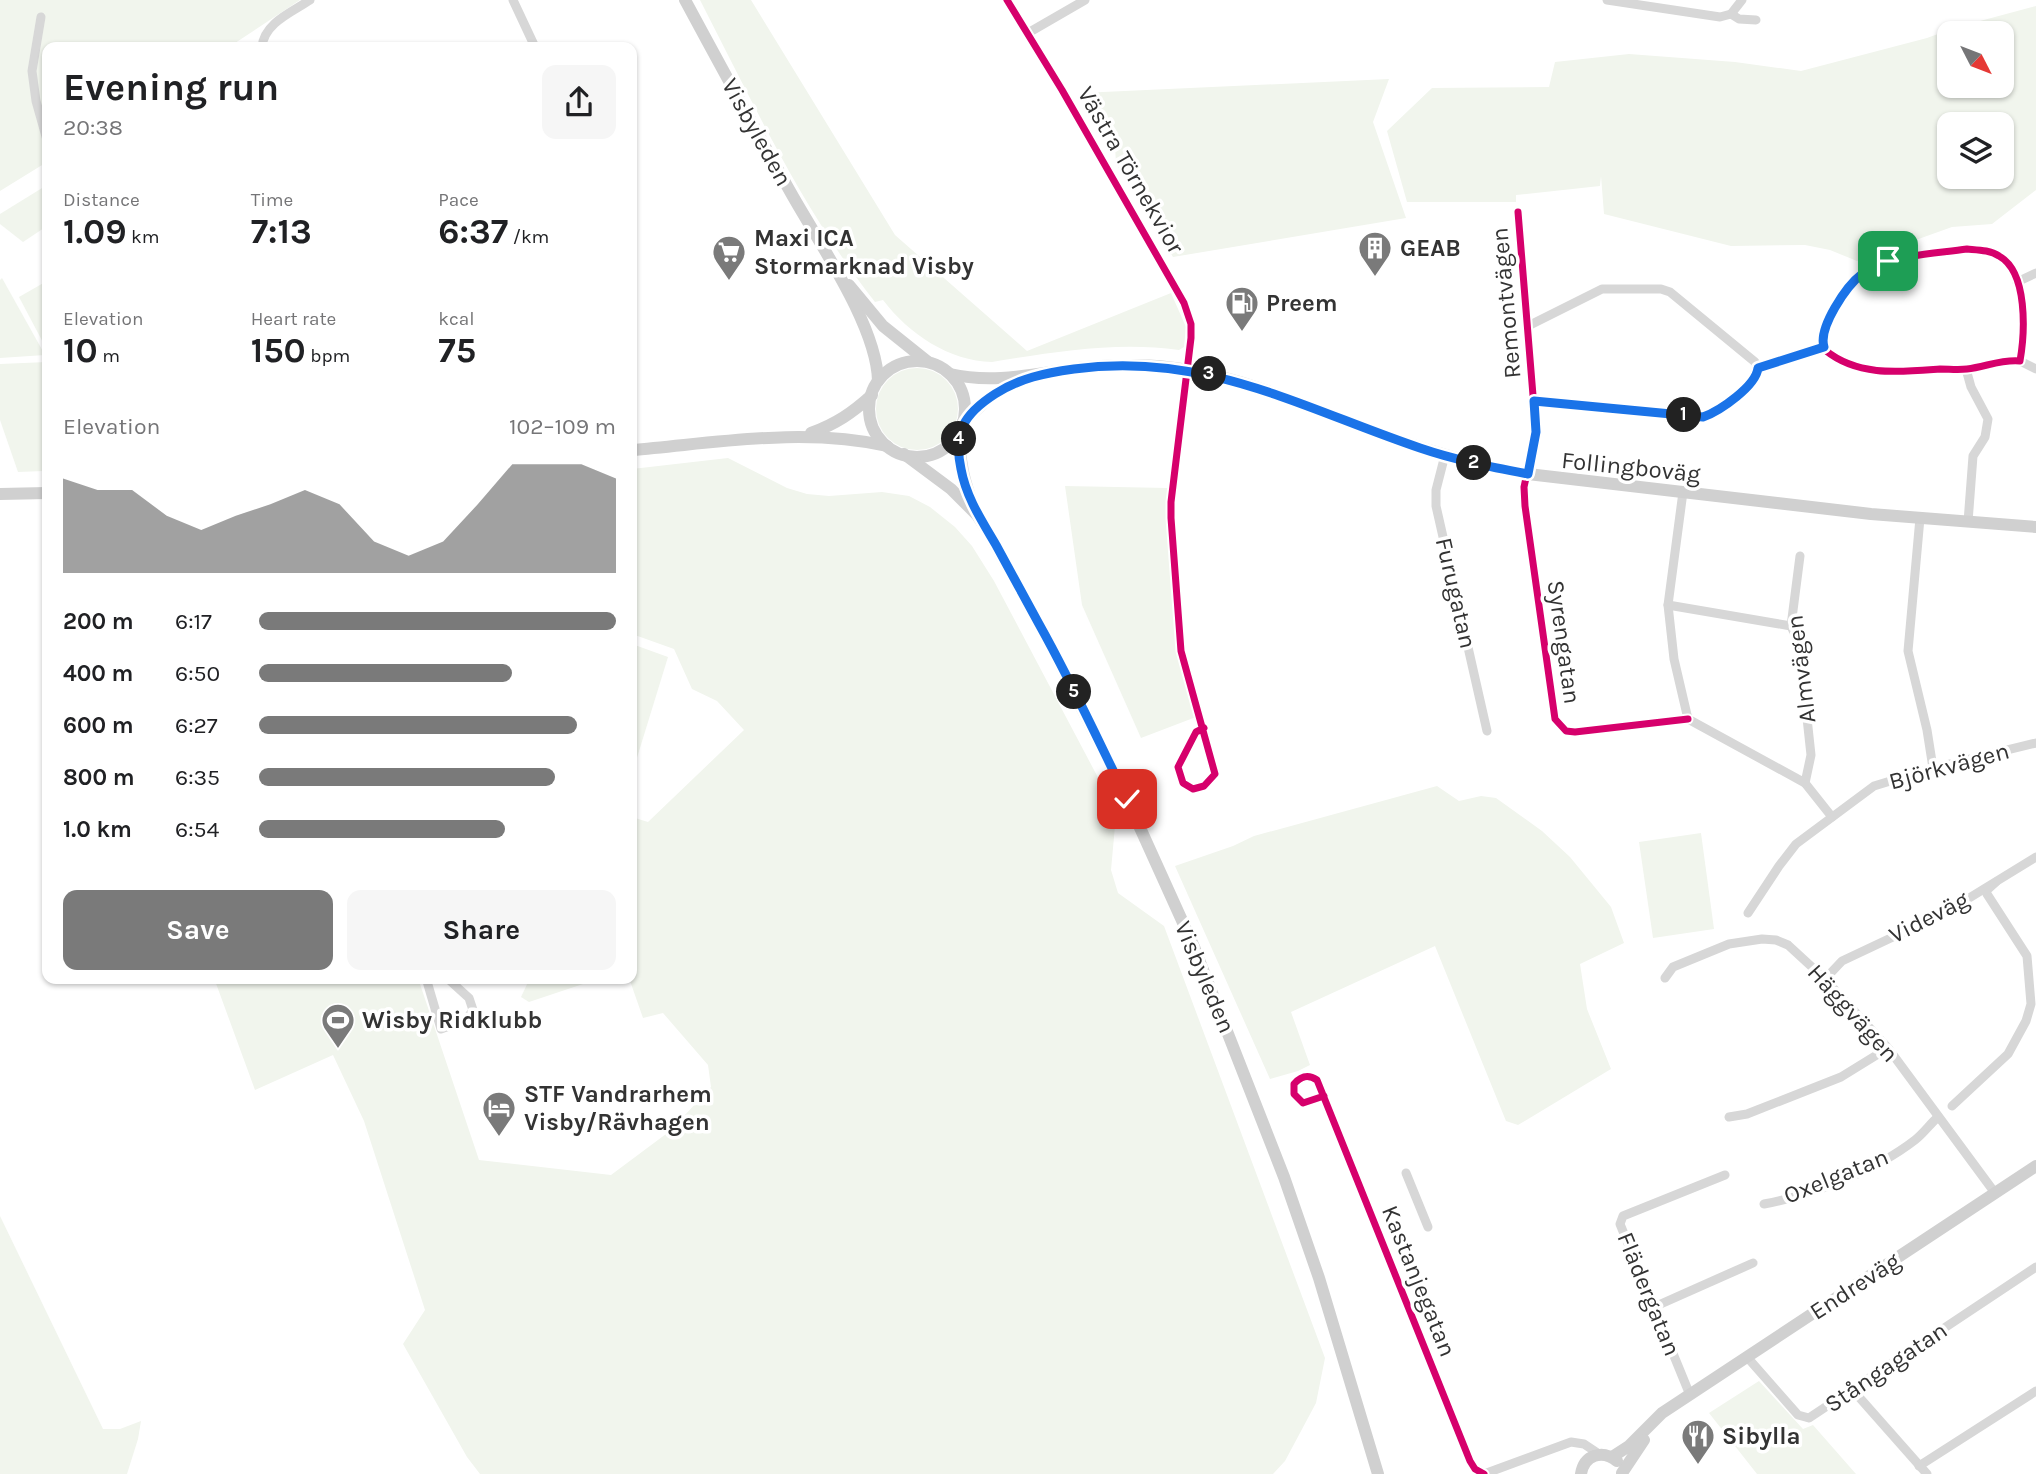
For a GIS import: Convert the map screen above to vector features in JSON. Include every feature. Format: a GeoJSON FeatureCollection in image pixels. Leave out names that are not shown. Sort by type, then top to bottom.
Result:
{"type":"FeatureCollection","features":[{"type":"Feature","properties":{"kind":"main road","name":"Visbyleden"},"geometry":{"type":"LineString","coordinates":[[685,0],[762,143],[831,262],[871,343],[878,366],[878,381]]}},
{"type":"Feature","properties":{"kind":"main road","name":"Visbyleden"},"geometry":{"type":"LineString","coordinates":[[831,262],[883,326],[929,362]]}},
{"type":"Feature","properties":{"kind":"main road"},"geometry":{"type":"LineString","coordinates":[[637,450],[804,435],[847,438],[888,446],[904,454],[924,456],[937,452],[953,441],[962,426],[965,405],[950,374],[929,362],[912,361],[890,369],[878,381],[872,395],[871,420],[879,437],[888,446]]}},
{"type":"Feature","properties":{"kind":"main road","name":"Follingboväg"},"geometry":{"type":"LineString","coordinates":[[950,374],[986,380],[1028,377],[1089,367],[1161,367],[1188,370],[1258,387],[1445,456],[1528,474],[1920,518],[2036,527]]}},
{"type":"Feature","properties":{"kind":"main road","name":"Follingboväg"},"geometry":{"type":"LineString","coordinates":[[962,426],[990,397],[1028,377]]}},
{"type":"Feature","properties":{"kind":"main road"},"geometry":{"type":"LineString","coordinates":[[804,435],[846,418],[872,395]]}},
{"type":"Feature","properties":{"kind":"main road","name":"Visbyleden"},"geometry":{"type":"LineString","coordinates":[[962,426],[959,450],[961,470],[977,515],[1045,634],[1127,799],[1194,947],[1289,1189],[1379,1471]]}},
{"type":"Feature","properties":{"kind":"main road","name":"Visbyleden"},"geometry":{"type":"LineString","coordinates":[[904,454],[941,480],[977,515]]}},
{"type":"Feature","properties":{"kind":"main road"},"geometry":{"type":"LineString","coordinates":[[0,494],[42,494]]}},
{"type":"Feature","properties":{"kind":"main road","name":"Endreväg"},"geometry":{"type":"LineString","coordinates":[[1612,1457],[1623,1451],[1651,1422],[1690,1395],[2036,1166]]}},
{"type":"Feature","properties":{"kind":"main road","name":"Endreväg"},"geometry":{"type":"LineString","coordinates":[[1622,1474],[1647,1435],[1674,1406]]}},
{"type":"Feature","properties":{"kind":"main road"},"geometry":{"type":"LineString","coordinates":[[1581,1470],[1599,1454],[1612,1457],[1619,1464],[1622,1474]]}},
{"type":"Feature","properties":{"kind":"street"},"geometry":{"type":"LineString","coordinates":[[263,42],[272,25],[310,0]]}},
{"type":"Feature","properties":{"kind":"street"},"geometry":{"type":"LineString","coordinates":[[513,0],[533,42]]}},
{"type":"Feature","properties":{"kind":"street","name":"Västra Törnekvior"},"geometry":{"type":"LineString","coordinates":[[1007,0],[1184,303],[1191,331],[1171,518],[1181,651],[1204,728],[1215,774],[1204,786],[1193,789],[1183,783],[1178,767],[1196,732],[1204,728]]}},
{"type":"Feature","properties":{"kind":"street"},"geometry":{"type":"LineString","coordinates":[[1028,33],[1085,0]]}},
{"type":"Feature","properties":{"kind":"street"},"geometry":{"type":"LineString","coordinates":[[1607,0],[1720,17],[1731,14],[1742,0]]}},
{"type":"Feature","properties":{"kind":"street"},"geometry":{"type":"LineString","coordinates":[[1731,14],[1739,19],[1756,20]]}},
{"type":"Feature","properties":{"kind":"street"},"geometry":{"type":"LineString","coordinates":[[41,17],[32,71],[42,122]]}},
{"type":"Feature","properties":{"kind":"street","name":"Remontvägen"},"geometry":{"type":"LineString","coordinates":[[1518,212],[1536,432],[1528,474]]}},
{"type":"Feature","properties":{"kind":"street"},"geometry":{"type":"LineString","coordinates":[[2020,361],[2025,332],[2014,270],[2002,257],[1992,252],[1966,249],[1888,261],[1864,272],[1847,290],[1822,335],[1824,347],[1834,357],[1871,370],[1905,372],[1966,369],[2020,361],[2036,369]]}},
{"type":"Feature","properties":{"kind":"street"},"geometry":{"type":"LineString","coordinates":[[2017,282],[2036,273]]}},
{"type":"Feature","properties":{"kind":"street","name":"Remontvägen"},"geometry":{"type":"LineString","coordinates":[[1528,326],[1602,289],[1661,289],[1679,299],[1755,362],[1758,368],[1758,373],[1749,386],[1703,417],[1534,401]]}},
{"type":"Feature","properties":{"kind":"street"},"geometry":{"type":"LineString","coordinates":[[1758,368],[1824,347]]}},
{"type":"Feature","properties":{"kind":"street"},"geometry":{"type":"LineString","coordinates":[[1966,369],[1971,387],[1988,419],[1985,437],[1973,456],[1968,522]]}},
{"type":"Feature","properties":{"kind":"street","name":"Furugatan"},"geometry":{"type":"LineString","coordinates":[[1445,456],[1436,490],[1436,506],[1487,731]]}},
{"type":"Feature","properties":{"kind":"street","name":"Syrengatan"},"geometry":{"type":"LineString","coordinates":[[1528,474],[1524,486],[1525,506],[1557,722],[1566,731],[1575,732],[1688,719]]}},
{"type":"Feature","properties":{"kind":"street"},"geometry":{"type":"LineString","coordinates":[[1683,492],[1668,605],[1674,659],[1688,719],[1805,782],[1832,817]]}},
{"type":"Feature","properties":{"kind":"street"},"geometry":{"type":"LineString","coordinates":[[1920,518],[1908,651],[1933,768]]}},
{"type":"Feature","properties":{"kind":"street","name":"Almvägen"},"geometry":{"type":"LineString","coordinates":[[1800,556],[1791,626],[1799,644],[1811,755],[1805,782]]}},
{"type":"Feature","properties":{"kind":"street"},"geometry":{"type":"LineString","coordinates":[[1668,605],[1791,626]]}},
{"type":"Feature","properties":{"kind":"street","name":"Björkvägen"},"geometry":{"type":"LineString","coordinates":[[1748,913],[1796,844],[1874,786],[1933,768],[2036,743]]}},
{"type":"Feature","properties":{"kind":"street","name":"Videväg"},"geometry":{"type":"LineString","coordinates":[[1825,979],[1842,961],[1948,911],[2036,857]]}},
{"type":"Feature","properties":{"kind":"street"},"geometry":{"type":"LineString","coordinates":[[1952,1105],[2008,1054],[2034,1005],[2027,956],[1986,891],[1996,882]]}},
{"type":"Feature","properties":{"kind":"street","name":"Häggvägen"},"geometry":{"type":"LineString","coordinates":[[1665,978],[1674,967],[1719,948],[1762,939],[1788,944],[1825,979],[1888,1048],[1995,1194]]}},
{"type":"Feature","properties":{"kind":"street"},"geometry":{"type":"LineString","coordinates":[[428,984],[442,1029],[461,1023],[473,1010],[469,998],[454,984]]}},
{"type":"Feature","properties":{"kind":"street"},"geometry":{"type":"LineString","coordinates":[[1729,1117],[1747,1114],[1842,1077],[1888,1048]]}},
{"type":"Feature","properties":{"kind":"street","name":"Kastanjegatan"},"geometry":{"type":"LineString","coordinates":[[1324,1097],[1475,1469],[1484,1474],[1563,1444],[1577,1442]]}},
{"type":"Feature","properties":{"kind":"street","name":"Oxelgatan"},"geometry":{"type":"LineString","coordinates":[[1764,1204],[1800,1195],[1876,1164],[1916,1139],[1938,1117]]}},
{"type":"Feature","properties":{"kind":"street"},"geometry":{"type":"LineString","coordinates":[[1406,1173],[1428,1227]]}},
{"type":"Feature","properties":{"kind":"street","name":"Flädergatan"},"geometry":{"type":"LineString","coordinates":[[1690,1395],[1620,1224],[1623,1216],[1725,1175]]}},
{"type":"Feature","properties":{"kind":"street"},"geometry":{"type":"LineString","coordinates":[[1654,1307],[1753,1264]]}},
{"type":"Feature","properties":{"kind":"street","name":"Stångagatan"},"geometry":{"type":"LineString","coordinates":[[1747,1357],[1802,1418],[1809,1418],[2036,1267]]}},
{"type":"Feature","properties":{"kind":"street"},"geometry":{"type":"LineString","coordinates":[[1851,1388],[1923,1470],[2036,1391]]}},
{"type":"Feature","properties":{"kind":"street"},"geometry":{"type":"LineString","coordinates":[[1577,1442],[1599,1454]]}},
{"type":"Feature","properties":{"kind":"street"},"geometry":{"type":"LineString","coordinates":[[1577,1442],[1583,1453],[1581,1470]]}},
{"type":"Feature","properties":{"kind":"shaded area"},"geometry":{"type":"Polygon","coordinates":[[[0,0],[300,0],[237,42],[42,42],[42,165],[0,191],[0,0]]]}},
{"type":"Feature","properties":{"kind":"shaded area"},"geometry":{"type":"Polygon","coordinates":[[[700,0],[751,0],[895,235],[1027,351],[1171,293],[1186,327],[1184,347],[1179,350],[1109,347],[992,362],[960,357],[918,334],[883,300],[875,302],[825,231],[780,156],[700,0]]]}},
{"type":"Feature","properties":{"kind":"shaded area"},"geometry":{"type":"Polygon","coordinates":[[[2036,6],[2036,190],[1992,224],[1952,227],[1857,261],[1830,250],[1805,245],[1731,246],[1604,214],[1601,176],[1600,186],[1516,195],[1516,202],[1407,202],[1387,131],[1432,88],[1549,87],[1555,62],[1629,54],[1735,62],[1801,71],[1937,34],[1937,98],[2014,98],[2014,21],[1980,21],[2036,6]]]}},
{"type":"Feature","properties":{"kind":"shaded area"},"geometry":{"type":"Polygon","coordinates":[[[1389,79],[1373,122],[1406,218],[1173,257],[1116,164],[1115,146],[1081,93],[1389,79]]]}},
{"type":"Feature","properties":{"kind":"shaded area"},"geometry":{"type":"Polygon","coordinates":[[[42,188],[42,229],[23,242],[0,224],[0,214],[42,188]]]}},
{"type":"Feature","properties":{"kind":"shaded area"},"geometry":{"type":"Polygon","coordinates":[[[2,278],[42,350],[42,355],[0,358],[2,278]]]}},
{"type":"Feature","properties":{"kind":"shaded area"},"geometry":{"type":"Polygon","coordinates":[[[42,284],[42,341],[19,297],[42,284]]]}},
{"type":"Feature","properties":{"kind":"shaded area"},"geometry":{"type":"Polygon","coordinates":[[[42,362],[42,471],[18,472],[0,420],[0,364],[42,362]]]}},
{"type":"Feature","properties":{"kind":"shaded area"},"geometry":{"type":"Polygon","coordinates":[[[917,368],[933,371],[946,380],[955,393],[958,409],[955,425],[946,438],[933,447],[917,450],[901,447],[888,438],[879,425],[876,409],[879,393],[888,380],[901,371],[917,368]]]}},
{"type":"Feature","properties":{"kind":"shaded area"},"geometry":{"type":"Polygon","coordinates":[[[728,458],[787,488],[807,494],[829,496],[882,492],[909,496],[930,507],[955,527],[972,546],[994,581],[1103,787],[1115,826],[1111,870],[1118,893],[1164,926],[1325,1358],[1316,1403],[1285,1461],[1273,1474],[480,1474],[467,1457],[403,1344],[425,1310],[364,1121],[333,1055],[255,1090],[216,984],[420,984],[479,1160],[611,1175],[670,1131],[711,1087],[708,1065],[663,1013],[643,1018],[631,984],[637,984],[637,819],[648,822],[744,730],[717,701],[692,689],[674,649],[637,636],[637,468],[728,458]]]}},
{"type":"Feature","properties":{"kind":"shaded area"},"geometry":{"type":"Polygon","coordinates":[[[1065,486],[1168,488],[1166,504],[1178,655],[1196,717],[1141,738],[1082,605],[1065,486]]]}},
{"type":"Feature","properties":{"kind":"shaded area"},"geometry":{"type":"Polygon","coordinates":[[[637,646],[668,657],[637,758],[637,646]]]}},
{"type":"Feature","properties":{"kind":"shaded area"},"geometry":{"type":"Polygon","coordinates":[[[1437,786],[1459,801],[1481,796],[1496,798],[1542,831],[1570,857],[1611,907],[1624,943],[1580,964],[1587,1009],[1611,1069],[1518,1125],[1506,1121],[1435,946],[1291,1012],[1310,1065],[1270,1079],[1175,866],[1254,836],[1437,786]]]}},
{"type":"Feature","properties":{"kind":"shaded area"},"geometry":{"type":"Polygon","coordinates":[[[1701,833],[1714,929],[1653,938],[1639,842],[1701,833]]]}},
{"type":"Feature","properties":{"kind":"shaded area"},"geometry":{"type":"Polygon","coordinates":[[[527,984],[583,984],[529,1002],[521,997],[527,984]]]}},
{"type":"Feature","properties":{"kind":"shaded area"},"geometry":{"type":"Polygon","coordinates":[[[0,1216],[103,1429],[120,1429],[141,1421],[127,1474],[0,1474],[0,1216]]]}},
{"type":"Feature","properties":{"kind":"shaded area"},"geometry":{"type":"Polygon","coordinates":[[[1759,1381],[1803,1429],[1813,1425],[1856,1474],[1757,1474],[1709,1413],[1759,1381]]]}},
{"type":"Feature","properties":{"kind":"cycle path"},"geometry":{"type":"LineString","coordinates":[[1007,0],[1184,303],[1191,324],[1171,518],[1181,651],[1215,774],[1204,786],[1193,789],[1183,783],[1178,767],[1196,732],[1204,728]]}},
{"type":"Feature","properties":{"kind":"cycle path"},"geometry":{"type":"LineString","coordinates":[[1518,212],[1536,432],[1524,487],[1525,506],[1555,719],[1566,731],[1575,732],[1688,719]]}},
{"type":"Feature","properties":{"kind":"cycle path"},"geometry":{"type":"LineString","coordinates":[[1967,249],[1999,256],[2015,275],[2020,289],[2023,319],[2020,361],[1964,369],[1880,371],[1851,365],[1825,350],[1823,336],[1832,314],[1844,294],[1872,269],[1906,257],[1967,249]]}},
{"type":"Feature","properties":{"kind":"cycle path"},"geometry":{"type":"LineString","coordinates":[[1324,1096],[1303,1103],[1294,1094],[1294,1084],[1305,1077],[1317,1080],[1470,1461],[1475,1469],[1484,1474]]}},
{"type":"Feature","properties":{"kind":"place","name":"GEAB"},"geometry":{"type":"Point","coordinates":[1375,278]}},
{"type":"Feature","properties":{"kind":"place","name":"Maxi ICA Stormarknad Visby"},"geometry":{"type":"Point","coordinates":[729,282]}},
{"type":"Feature","properties":{"kind":"place","name":"Preem"},"geometry":{"type":"Point","coordinates":[1242,333]}},
{"type":"Feature","properties":{"kind":"place","name":"Wisby Ridklubb"},"geometry":{"type":"Point","coordinates":[338,1050]}},
{"type":"Feature","properties":{"kind":"place","name":"STF Vandrarhem Visby/Rävhagen"},"geometry":{"type":"Point","coordinates":[499,1138]}},
{"type":"Feature","properties":{"kind":"place","name":"Sibylla"},"geometry":{"type":"Point","coordinates":[1698,1466]}},
{"type":"Feature","properties":{"kind":"route"},"geometry":{"type":"LineString","coordinates":[[1127,799],[1045,634],[977,515],[964,480],[959,461],[960,429],[963,422],[990,397],[1028,377],[1052,372],[1110,366],[1188,370],[1258,387],[1423,449],[1528,474],[1536,432],[1534,401],[1703,417],[1711,414],[1749,386],[1758,373],[1758,368],[1824,347],[1822,335],[1834,310],[1854,280],[1864,272],[1888,261]]}}]}
